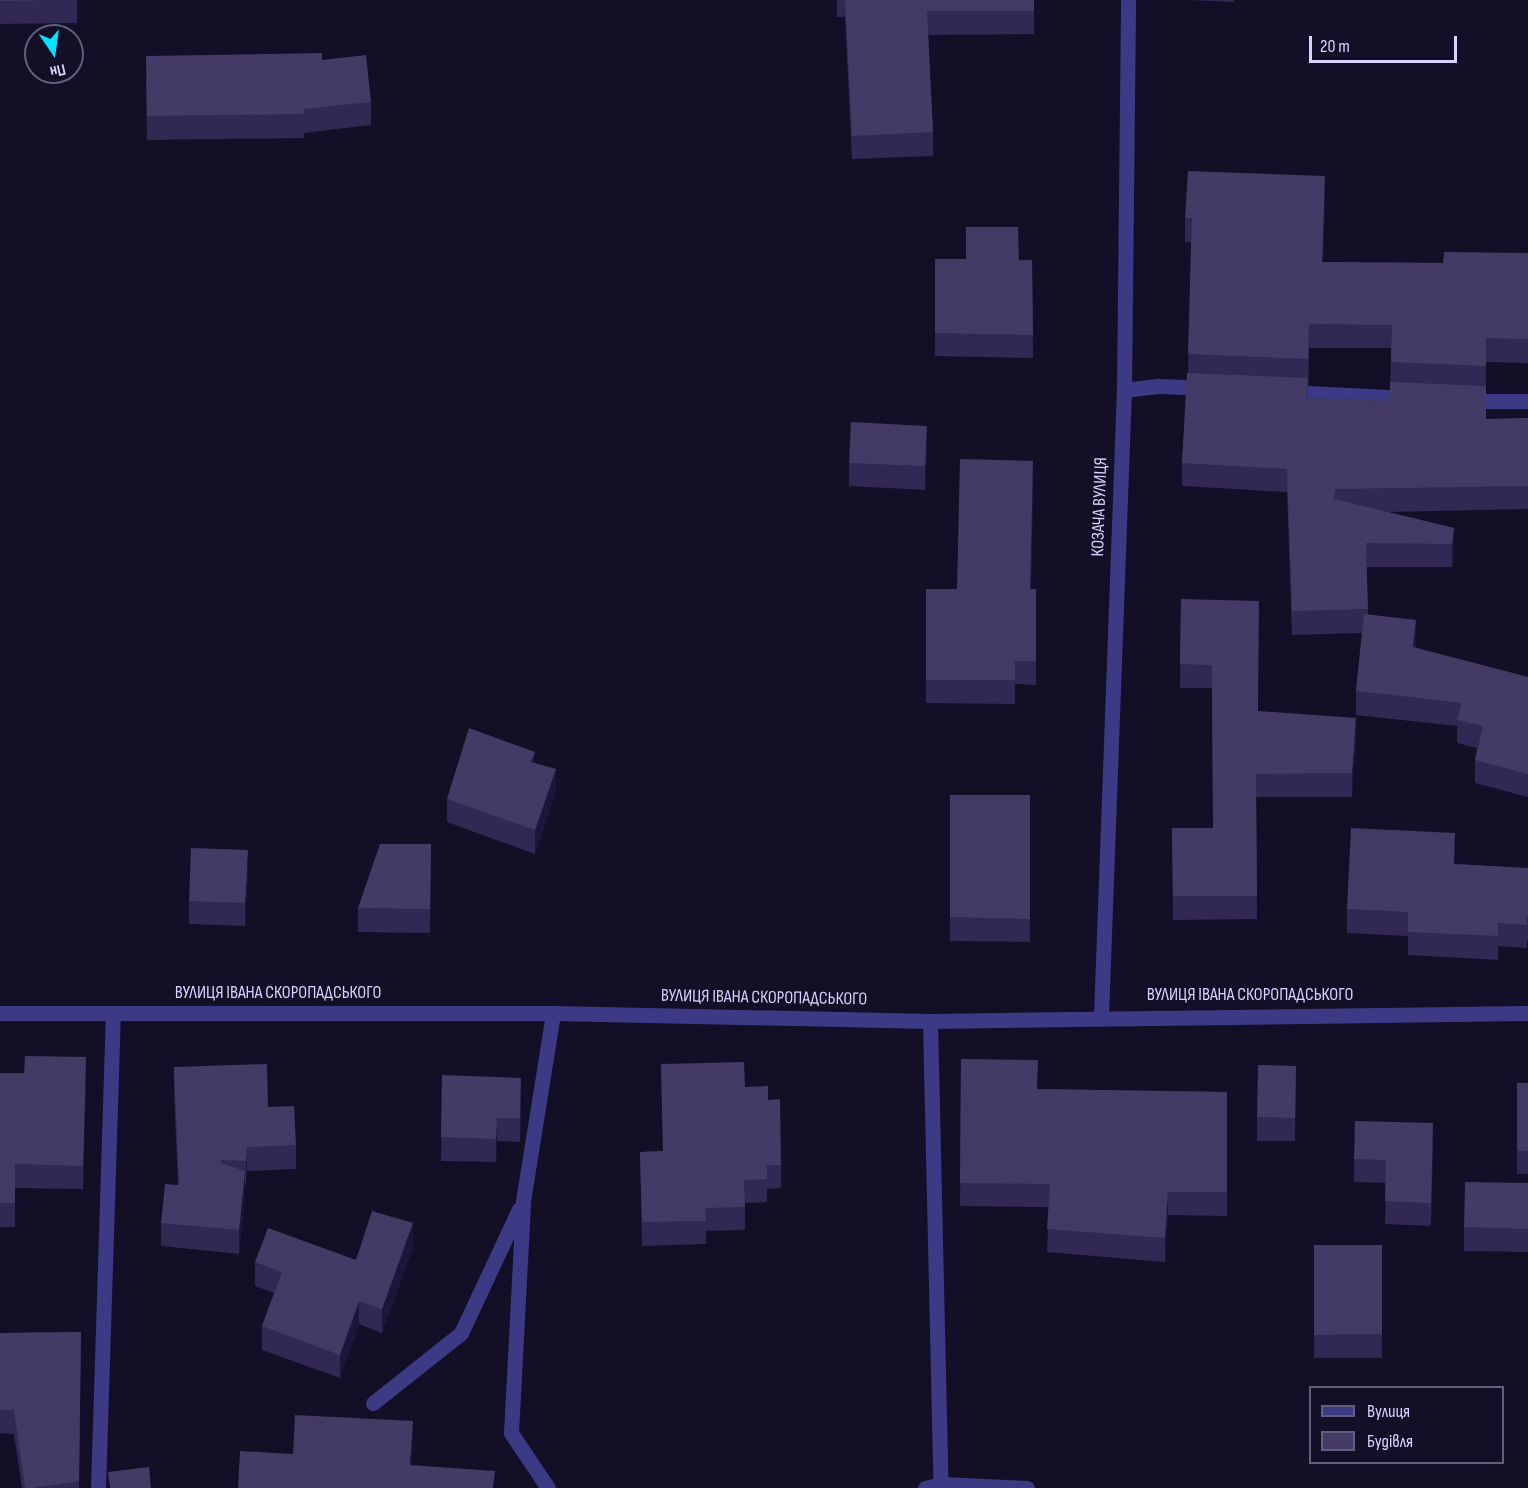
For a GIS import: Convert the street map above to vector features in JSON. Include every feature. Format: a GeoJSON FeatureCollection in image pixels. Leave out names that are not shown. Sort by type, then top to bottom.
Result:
{"type":"FeatureCollection","features":[{"type":"Feature","properties":{"kind":"street","name":"КОЗАЧА ВУЛИЦЯ"},"geometry":{"type":"LineString","coordinates":[[1101,1016],[1124,390],[1128,0]]}},
{"type":"Feature","properties":{"kind":"street"},"geometry":{"type":"LineString","coordinates":[[1124,390],[1159,386],[1228,389]]}},
{"type":"Feature","properties":{"kind":"street"},"geometry":{"type":"LineString","coordinates":[[1274,392],[1424,399]]}},
{"type":"Feature","properties":{"kind":"street"},"geometry":{"type":"LineString","coordinates":[[1447,400],[1528,401]]}},
{"type":"Feature","properties":{"kind":"street","name":"ВУЛИЦЯ ІВАНА СКОРОПАДСЬКОГО"},"geometry":{"type":"LineString","coordinates":[[0,1013],[553,1013],[930,1021],[1101,1016],[1528,1013]]}},
{"type":"Feature","properties":{"kind":"street"},"geometry":{"type":"LineString","coordinates":[[98,1488],[113,1013]]}},
{"type":"Feature","properties":{"kind":"street"},"geometry":{"type":"LineString","coordinates":[[549,1488],[511,1433],[523,1201],[553,1013]]}},
{"type":"Feature","properties":{"kind":"street"},"geometry":{"type":"LineString","coordinates":[[930,1021],[941,1486]]}},
{"type":"Feature","properties":{"kind":"street"},"geometry":{"type":"LineString","coordinates":[[372,1403],[460,1333],[523,1201]]}},
{"type":"Feature","properties":{"kind":"street"},"geometry":{"type":"LineString","coordinates":[[925,1488],[941,1486],[1027,1488]]}},
{"type":"Feature","properties":{"kind":"building"},"geometry":{"type":"Polygon","coordinates":[[[0,0],[54,0],[0,1],[0,0]]]}},
{"type":"Feature","properties":{"kind":"building"},"geometry":{"type":"Polygon","coordinates":[[[845,0],[1034,0],[1034,11],[927,11],[933,132],[852,136],[845,0]]]}},
{"type":"Feature","properties":{"kind":"building"},"geometry":{"type":"Polygon","coordinates":[[[322,53],[322,60],[366,55],[371,102],[304,109],[304,114],[147,116],[146,56],[322,53]]]}},
{"type":"Feature","properties":{"kind":"building"},"geometry":{"type":"Polygon","coordinates":[[[1188,171],[1325,176],[1322,262],[1443,263],[1444,252],[1528,253],[1528,339],[1486,338],[1486,366],[1391,362],[1392,325],[1309,324],[1308,359],[1188,354],[1192,218],[1185,218],[1188,171]]]}},
{"type":"Feature","properties":{"kind":"building"},"geometry":{"type":"Polygon","coordinates":[[[966,227],[1018,227],[1019,261],[1032,260],[1033,335],[935,333],[935,259],[966,259],[966,227]]]}},
{"type":"Feature","properties":{"kind":"building"},"geometry":{"type":"Polygon","coordinates":[[[1187,373],[1308,378],[1307,398],[1390,401],[1390,382],[1486,386],[1486,419],[1528,418],[1528,486],[1335,489],[1334,499],[1454,528],[1452,544],[1366,543],[1368,609],[1292,611],[1287,469],[1182,463],[1187,373]]]}},
{"type":"Feature","properties":{"kind":"building"},"geometry":{"type":"Polygon","coordinates":[[[851,422],[927,426],[925,466],[849,463],[851,422]]]}},
{"type":"Feature","properties":{"kind":"building"},"geometry":{"type":"Polygon","coordinates":[[[960,459],[1033,461],[1030,589],[1036,589],[1036,661],[1015,661],[1015,680],[926,680],[926,589],[957,589],[960,459]]]}},
{"type":"Feature","properties":{"kind":"building"},"geometry":{"type":"Polygon","coordinates":[[[1181,599],[1259,601],[1258,711],[1356,718],[1352,773],[1256,774],[1257,896],[1173,896],[1172,828],[1213,828],[1212,665],[1180,664],[1181,599]]]}},
{"type":"Feature","properties":{"kind":"building"},"geometry":{"type":"Polygon","coordinates":[[[1364,614],[1416,620],[1413,647],[1528,677],[1528,774],[1475,760],[1483,726],[1457,720],[1462,703],[1356,691],[1364,614]]]}},
{"type":"Feature","properties":{"kind":"building"},"geometry":{"type":"Polygon","coordinates":[[[469,728],[535,752],[531,762],[556,769],[535,830],[447,799],[469,728]]]}},
{"type":"Feature","properties":{"kind":"building"},"geometry":{"type":"Polygon","coordinates":[[[950,795],[1030,795],[1030,919],[950,917],[950,795]]]}},
{"type":"Feature","properties":{"kind":"building"},"geometry":{"type":"Polygon","coordinates":[[[1351,828],[1455,833],[1454,864],[1528,868],[1527,925],[1498,923],[1498,936],[1408,932],[1408,912],[1347,909],[1351,828]]]}},
{"type":"Feature","properties":{"kind":"building"},"geometry":{"type":"Polygon","coordinates":[[[380,844],[431,844],[430,909],[358,908],[380,844]]]}},
{"type":"Feature","properties":{"kind":"building"},"geometry":{"type":"Polygon","coordinates":[[[191,848],[248,850],[245,903],[189,901],[191,848]]]}},
{"type":"Feature","properties":{"kind":"building"},"geometry":{"type":"Polygon","coordinates":[[[25,1056],[86,1057],[83,1166],[15,1164],[15,1203],[0,1203],[0,1073],[24,1073],[25,1056]]]}},
{"type":"Feature","properties":{"kind":"building"},"geometry":{"type":"Polygon","coordinates":[[[961,1059],[1038,1060],[1037,1089],[1227,1092],[1227,1192],[1168,1192],[1165,1238],[1047,1229],[1050,1184],[960,1183],[961,1059]]]}},
{"type":"Feature","properties":{"kind":"building"},"geometry":{"type":"Polygon","coordinates":[[[744,1062],[745,1087],[768,1086],[768,1100],[780,1099],[781,1165],[767,1165],[767,1179],[744,1180],[745,1207],[705,1208],[706,1221],[642,1222],[640,1152],[663,1151],[661,1064],[744,1062]]]}},
{"type":"Feature","properties":{"kind":"building"},"geometry":{"type":"Polygon","coordinates":[[[267,1064],[268,1107],[294,1106],[296,1145],[247,1147],[246,1161],[221,1160],[221,1163],[245,1171],[239,1230],[161,1223],[165,1184],[179,1185],[174,1067],[267,1064]]]}},
{"type":"Feature","properties":{"kind":"building"},"geometry":{"type":"Polygon","coordinates":[[[1258,1065],[1296,1066],[1295,1118],[1257,1117],[1258,1065]]]}},
{"type":"Feature","properties":{"kind":"building"},"geometry":{"type":"Polygon","coordinates":[[[442,1075],[521,1078],[520,1118],[497,1118],[496,1139],[441,1137],[442,1075]]]}},
{"type":"Feature","properties":{"kind":"building"},"geometry":{"type":"Polygon","coordinates":[[[1517,1083],[1528,1083],[1528,1151],[1517,1151],[1517,1083]]]}},
{"type":"Feature","properties":{"kind":"building"},"geometry":{"type":"Polygon","coordinates":[[[1355,1121],[1433,1123],[1431,1203],[1385,1201],[1386,1160],[1354,1159],[1355,1121]]]}},
{"type":"Feature","properties":{"kind":"building"},"geometry":{"type":"Polygon","coordinates":[[[1465,1182],[1528,1183],[1528,1229],[1464,1227],[1465,1182]]]}},
{"type":"Feature","properties":{"kind":"building"},"geometry":{"type":"Polygon","coordinates":[[[372,1211],[413,1223],[382,1309],[359,1301],[340,1355],[262,1326],[282,1272],[255,1262],[268,1228],[356,1260],[372,1211]]]}},
{"type":"Feature","properties":{"kind":"building"},"geometry":{"type":"Polygon","coordinates":[[[1314,1245],[1382,1245],[1382,1334],[1314,1335],[1314,1245]]]}},
{"type":"Feature","properties":{"kind":"building"},"geometry":{"type":"Polygon","coordinates":[[[81,1332],[79,1481],[25,1488],[14,1410],[0,1410],[0,1333],[81,1332]]]}},
{"type":"Feature","properties":{"kind":"building"},"geometry":{"type":"Polygon","coordinates":[[[295,1415],[413,1421],[410,1465],[495,1471],[493,1488],[238,1488],[240,1451],[293,1454],[295,1415]]]}},
{"type":"Feature","properties":{"kind":"building"},"geometry":{"type":"Polygon","coordinates":[[[149,1467],[151,1488],[110,1488],[108,1472],[149,1467]]]}}]}
